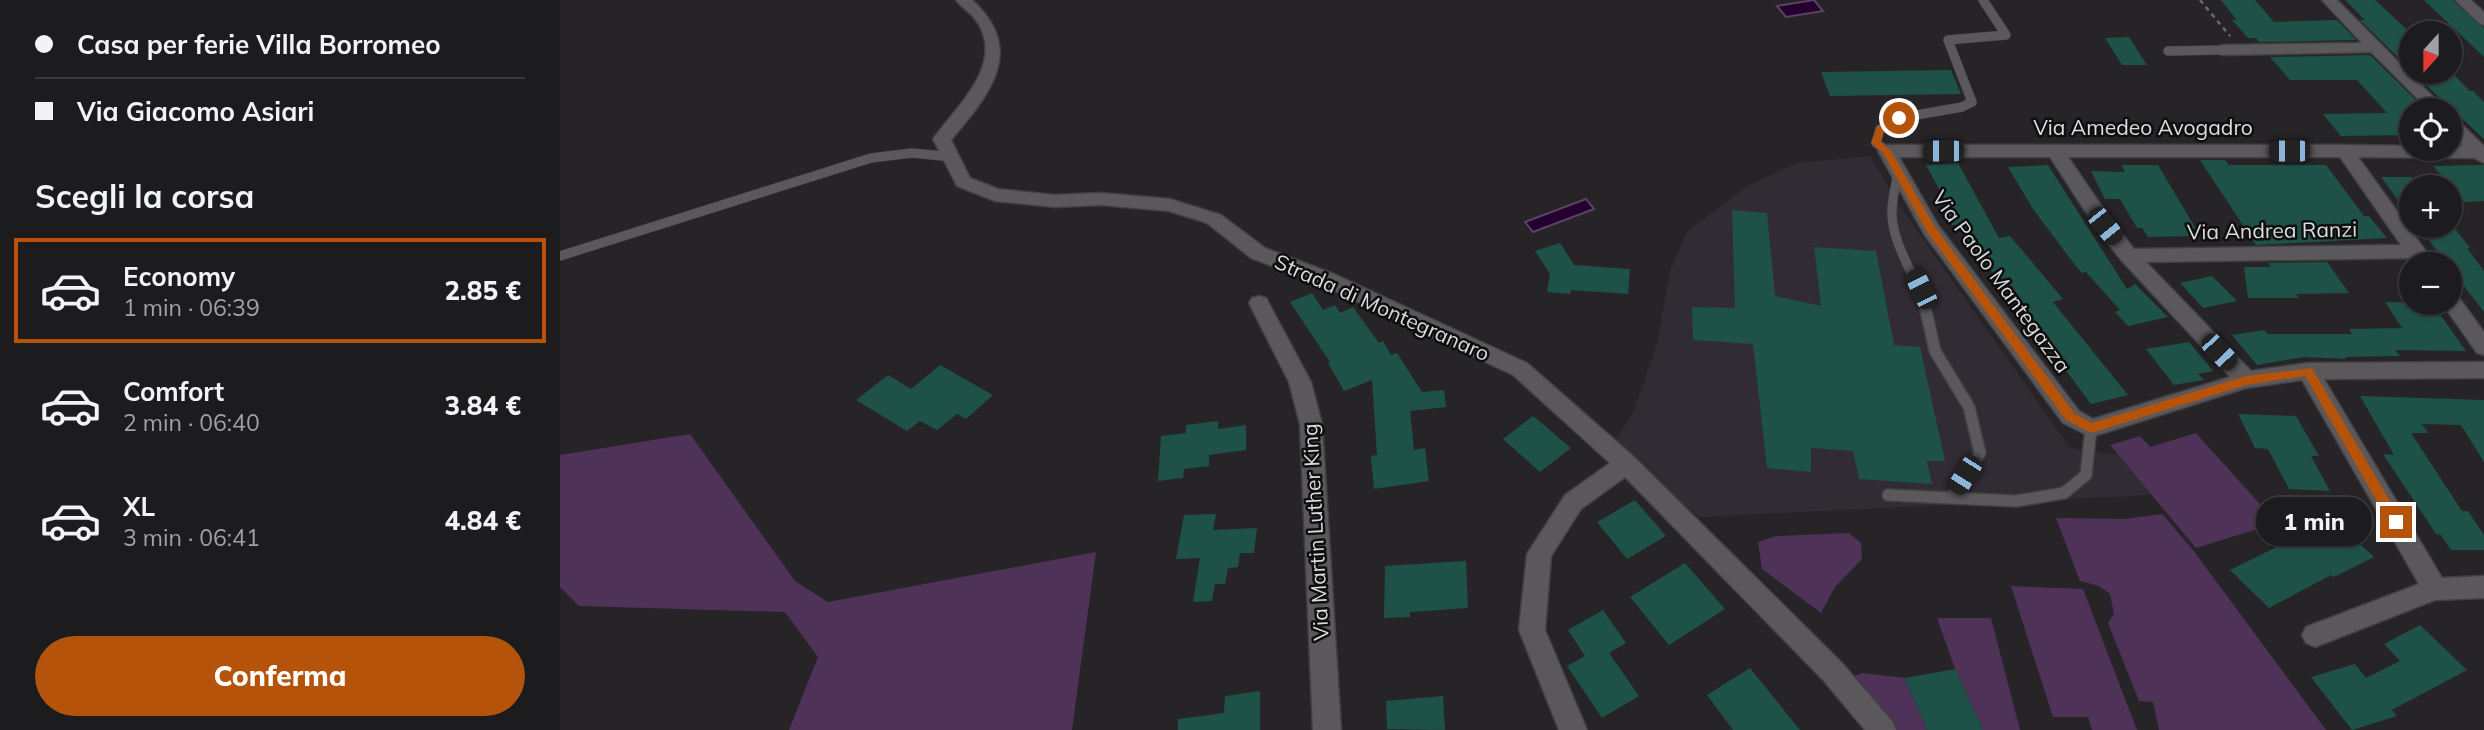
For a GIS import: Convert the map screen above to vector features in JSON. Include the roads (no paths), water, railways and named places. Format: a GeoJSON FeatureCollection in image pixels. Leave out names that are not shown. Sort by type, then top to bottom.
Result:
{"type":"FeatureCollection","features":[{"type":"Feature","properties":{"kind":"street","name":"Strada di Montegranaro"},"geometry":{"type":"LineString","coordinates":[[963,0],[975,9],[989,30],[994,54],[988,78],[964,114],[942,139],[953,156],[963,182],[995,195],[1055,201],[1101,199],[1170,205],[1214,219],[1258,253],[1327,279],[1520,369],[1626,464],[1833,671],[1882,730]]}},
{"type":"Feature","properties":{"kind":"street"},"geometry":{"type":"LineString","coordinates":[[2329,0],[2426,98]]}},
{"type":"Feature","properties":{"kind":"street"},"geometry":{"type":"LineString","coordinates":[[2462,0],[2484,20]]}},
{"type":"Feature","properties":{"kind":"street"},"geometry":{"type":"LineString","coordinates":[[2222,50],[2375,47]]}},
{"type":"Feature","properties":{"kind":"street"},"geometry":{"type":"LineString","coordinates":[[2462,134],[2482,154]]}},
{"type":"Feature","properties":{"kind":"street","name":"Via Amedeo Avogadro"},"geometry":{"type":"LineString","coordinates":[[1887,151],[2344,151],[2482,154]]}},
{"type":"Feature","properties":{"kind":"street","name":"Via Paolo Mantegazza"},"geometry":{"type":"LineString","coordinates":[[1887,151],[1931,229],[2071,417],[2091,428]]}},
{"type":"Feature","properties":{"kind":"street"},"geometry":{"type":"LineString","coordinates":[[2054,151],[2129,256],[2246,380]]}},
{"type":"Feature","properties":{"kind":"street"},"geometry":{"type":"LineString","coordinates":[[2344,151],[2416,252]]}},
{"type":"Feature","properties":{"kind":"street","name":"Via Andrea Ranzi"},"geometry":{"type":"LineString","coordinates":[[2129,256],[2399,258]]}},
{"type":"Feature","properties":{"kind":"street","name":"Via Martin Luther King"},"geometry":{"type":"LineString","coordinates":[[1259,303],[1300,382],[1311,424],[1327,730]]}},
{"type":"Feature","properties":{"kind":"street"},"geometry":{"type":"LineString","coordinates":[[2461,315],[2484,347]]}},
{"type":"Feature","properties":{"kind":"street"},"geometry":{"type":"LineString","coordinates":[[2091,428],[2246,380],[2308,371],[2484,370]]}},
{"type":"Feature","properties":{"kind":"street"},"geometry":{"type":"LineString","coordinates":[[2308,371],[2435,589]]}},
{"type":"Feature","properties":{"kind":"street"},"geometry":{"type":"LineString","coordinates":[[1573,730],[1532,630],[1539,554],[1573,502],[1626,464]]}},
{"type":"Feature","properties":{"kind":"street"},"geometry":{"type":"LineString","coordinates":[[2315,635],[2435,589],[2484,587]]}},
{"type":"Feature","properties":{"kind":"lane"},"geometry":{"type":"LineString","coordinates":[[1887,151],[1876,143],[1880,129],[1899,118],[1962,107],[1972,102],[1948,40],[2007,35],[1983,0]]}},
{"type":"Feature","properties":{"kind":"lane"},"geometry":{"type":"LineString","coordinates":[[2168,51],[2222,50]]}},
{"type":"Feature","properties":{"kind":"lane"},"geometry":{"type":"LineString","coordinates":[[560,256],[871,158],[902,152],[953,156]]}},
{"type":"Feature","properties":{"kind":"lane"},"geometry":{"type":"LineString","coordinates":[[1898,171],[1892,215],[1898,244],[1921,289],[1935,351],[1969,407],[1980,453],[1951,498]]}},
{"type":"Feature","properties":{"kind":"lane"},"geometry":{"type":"LineString","coordinates":[[1888,495],[2016,501],[2064,493],[2087,475],[2091,428]]}}]}
